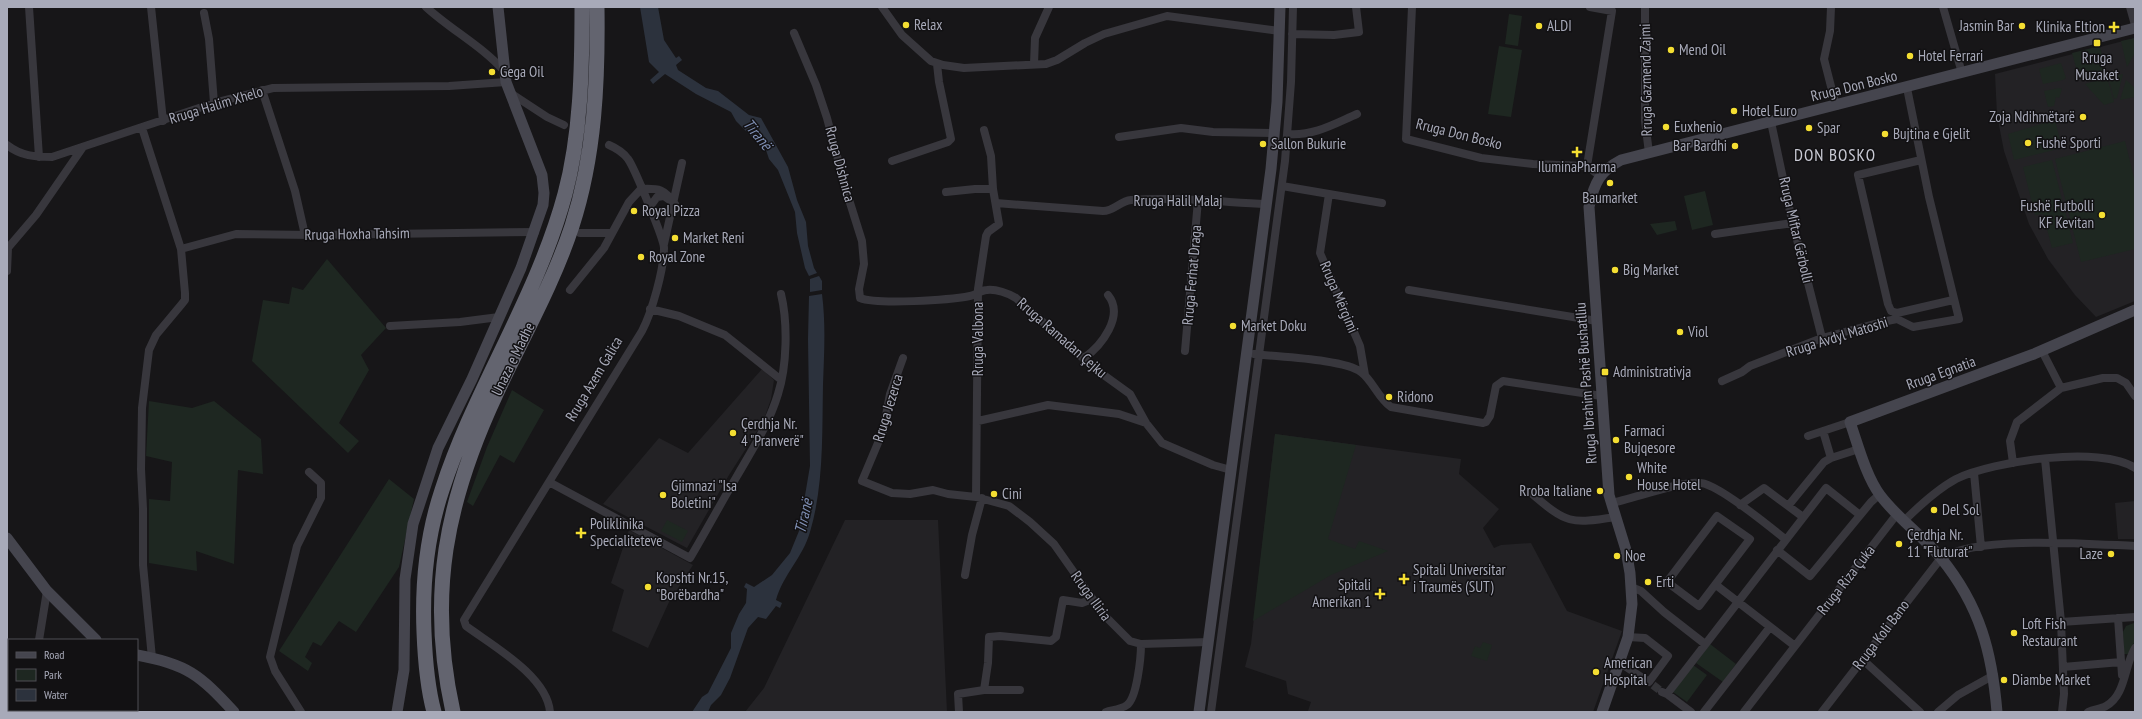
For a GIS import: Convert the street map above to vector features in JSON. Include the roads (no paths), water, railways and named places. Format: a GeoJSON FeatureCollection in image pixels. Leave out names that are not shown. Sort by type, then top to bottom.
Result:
{"type":"FeatureCollection","features":[{"type":"Feature","properties":{"kind":"highway","name":"Unaza e Madhe"},"geometry":{"type":"LineString","coordinates":[[434,712],[427,673],[424,619],[424,584],[430,540],[438,502],[451,466],[474,411],[512,331],[542,262],[565,194],[574,152],[579,107],[582,7]]}},
{"type":"Feature","properties":{"kind":"highway","name":"Unaza e Madhe"},"geometry":{"type":"LineString","coordinates":[[453,712],[443,657],[440,620],[441,587],[449,528],[458,492],[477,439],[496,394],[558,264],[572,226],[583,188],[591,144],[595,107],[597,7]]}},
{"type":"Feature","properties":{"kind":"main road"},"geometry":{"type":"LineString","coordinates":[[398,712],[403,680],[405,579],[413,524],[438,448],[472,379],[521,268],[535,232],[544,193],[542,175],[506,82],[498,7]]}},
{"type":"Feature","properties":{"kind":"main road"},"geometry":{"type":"LineString","coordinates":[[1199,712],[1231,470],[1252,354],[1266,204],[1275,132],[1280,7]]}},
{"type":"Feature","properties":{"kind":"main road","name":"Rruga Don Bosko"},"geometry":{"type":"LineString","coordinates":[[1600,176],[1607,167],[1621,160],[1907,88],[2135,27]]}},
{"type":"Feature","properties":{"kind":"main road","name":"Rruga Ibrahim Pashë Bushatlliu"},"geometry":{"type":"LineString","coordinates":[[1600,176],[1594,188],[1589,207],[1602,396],[1611,503],[1626,550],[1631,587],[1631,622],[1628,637],[1602,712]]}},
{"type":"Feature","properties":{"kind":"main road","name":"Rruga Egnatia"},"geometry":{"type":"LineString","coordinates":[[1850,422],[2042,350],[2135,310]]}},
{"type":"Feature","properties":{"kind":"main road"},"geometry":{"type":"LineString","coordinates":[[1850,422],[1859,449],[1880,494],[1940,558],[1958,583],[1978,620],[1989,652],[1994,675],[1996,712]]}},
{"type":"Feature","properties":{"kind":"main road"},"geometry":{"type":"LineString","coordinates":[[7,538],[47,591],[95,639]]}},
{"type":"Feature","properties":{"kind":"main road"},"geometry":{"type":"LineString","coordinates":[[138,655],[187,669],[204,682],[234,712]]}},
{"type":"Feature","properties":{"kind":"street"},"geometry":{"type":"LineString","coordinates":[[30,7],[39,157]]}},
{"type":"Feature","properties":{"kind":"street"},"geometry":{"type":"LineString","coordinates":[[151,7],[163,121]]}},
{"type":"Feature","properties":{"kind":"street"},"geometry":{"type":"LineString","coordinates":[[426,7],[445,25],[492,58],[506,82],[547,117],[564,125]]}},
{"type":"Feature","properties":{"kind":"street"},"geometry":{"type":"LineString","coordinates":[[882,7],[906,40],[937,64],[964,68],[1052,63],[1085,42],[1104,34],[1167,16],[1280,31]]}},
{"type":"Feature","properties":{"kind":"street"},"geometry":{"type":"LineString","coordinates":[[1034,64],[1035,38],[1049,7]]}},
{"type":"Feature","properties":{"kind":"street"},"geometry":{"type":"LineString","coordinates":[[1211,712],[1252,354],[1282,186],[1288,134],[1293,7]]}},
{"type":"Feature","properties":{"kind":"street"},"geometry":{"type":"LineString","coordinates":[[1292,34],[1334,35],[1359,32],[1356,7]]}},
{"type":"Feature","properties":{"kind":"street","name":"Rruga Don Bosko"},"geometry":{"type":"LineString","coordinates":[[1412,7],[1406,139],[1482,158],[1532,164],[1587,166]]}},
{"type":"Feature","properties":{"kind":"street"},"geometry":{"type":"LineString","coordinates":[[1590,7],[1612,11],[1587,166],[1600,176]]}},
{"type":"Feature","properties":{"kind":"street","name":"Rruga Gazmend Zajmi"},"geometry":{"type":"LineString","coordinates":[[1645,7],[1645,121],[1649,154]]}},
{"type":"Feature","properties":{"kind":"street"},"geometry":{"type":"LineString","coordinates":[[1831,7],[1830,31],[1824,59],[1836,106]]}},
{"type":"Feature","properties":{"kind":"street"},"geometry":{"type":"LineString","coordinates":[[1943,7],[1962,73]]}},
{"type":"Feature","properties":{"kind":"street"},"geometry":{"type":"LineString","coordinates":[[2130,7],[2135,27]]}},
{"type":"Feature","properties":{"kind":"street"},"geometry":{"type":"LineString","coordinates":[[204,13],[209,39],[214,103]]}},
{"type":"Feature","properties":{"kind":"street","name":"Rruga Dishnica"},"geometry":{"type":"LineString","coordinates":[[794,33],[816,85],[827,118],[846,190],[862,241],[864,264],[859,289],[860,298]]}},
{"type":"Feature","properties":{"kind":"street"},"geometry":{"type":"LineString","coordinates":[[892,161],[948,142],[951,139],[939,82],[937,64]]}},
{"type":"Feature","properties":{"kind":"street","name":"Rruga Halim Xhelo"},"geometry":{"type":"LineString","coordinates":[[7,145],[22,154],[39,157],[52,157],[214,103],[273,88],[448,86],[506,82]]}},
{"type":"Feature","properties":{"kind":"street","name":"Rruga Avdyl Matoshi"},"geometry":{"type":"LineString","coordinates":[[1722,381],[1742,372],[1750,366],[1822,338],[1882,322],[1897,319],[1913,327],[1958,320],[1921,160],[1920,148],[1907,88]]}},
{"type":"Feature","properties":{"kind":"street"},"geometry":{"type":"LineString","coordinates":[[262,90],[295,191],[305,235]]}},
{"type":"Feature","properties":{"kind":"street"},"geometry":{"type":"LineString","coordinates":[[1288,134],[1300,135],[1318,131],[1357,114]]}},
{"type":"Feature","properties":{"kind":"street","name":"Rruga Miftar Gërbolli"},"geometry":{"type":"LineString","coordinates":[[1771,122],[1793,223],[1822,338]]}},
{"type":"Feature","properties":{"kind":"street"},"geometry":{"type":"LineString","coordinates":[[142,128],[180,249],[185,300],[152,342],[149,350],[142,408],[141,469],[143,565],[152,658]]}},
{"type":"Feature","properties":{"kind":"street"},"geometry":{"type":"LineString","coordinates":[[1119,137],[1181,128],[1213,132],[1275,132]]}},
{"type":"Feature","properties":{"kind":"street","name":"Rruga Valbona"},"geometry":{"type":"LineString","coordinates":[[965,575],[979,498],[976,454],[978,421],[978,294],[986,236],[988,232],[999,224],[993,189],[991,156],[984,130]]}},
{"type":"Feature","properties":{"kind":"street"},"geometry":{"type":"LineString","coordinates":[[609,145],[623,153],[629,159],[662,238],[664,247]]}},
{"type":"Feature","properties":{"kind":"street"},"geometry":{"type":"LineString","coordinates":[[7,271],[8,248],[36,215],[83,147]]}},
{"type":"Feature","properties":{"kind":"street","name":"Rruga Avdyl Matoshi"},"geometry":{"type":"LineString","coordinates":[[1921,160],[1858,175],[1891,310],[1903,312],[1953,300]]}},
{"type":"Feature","properties":{"kind":"street","name":"Rruga Azem Galica"},"geometry":{"type":"LineString","coordinates":[[550,712],[544,691],[535,679],[466,626],[464,620],[642,330],[650,309],[675,204],[682,163]]}},
{"type":"Feature","properties":{"kind":"street"},"geometry":{"type":"LineString","coordinates":[[1282,186],[1382,203]]}},
{"type":"Feature","properties":{"kind":"street"},"geometry":{"type":"LineString","coordinates":[[570,290],[592,265],[629,202],[641,189],[660,189],[667,193],[675,204]]}},
{"type":"Feature","properties":{"kind":"street"},"geometry":{"type":"LineString","coordinates":[[946,192],[993,189]]}},
{"type":"Feature","properties":{"kind":"street","name":"Rruga Mërgimi"},"geometry":{"type":"LineString","coordinates":[[1329,194],[1320,253],[1360,346],[1365,375]]}},
{"type":"Feature","properties":{"kind":"street"},"geometry":{"type":"LineString","coordinates":[[649,208],[657,197],[664,196],[675,204]]}},
{"type":"Feature","properties":{"kind":"street","name":"Rruga Halil Malaj"},"geometry":{"type":"LineString","coordinates":[[996,203],[1103,211],[1109,211],[1130,200],[1198,200],[1266,204]]}},
{"type":"Feature","properties":{"kind":"street","name":"Rruga Ferhat Draga"},"geometry":{"type":"LineString","coordinates":[[1185,351],[1198,200]]}},
{"type":"Feature","properties":{"kind":"street"},"geometry":{"type":"LineString","coordinates":[[1716,234],[1793,223]]}},
{"type":"Feature","properties":{"kind":"street","name":"Rruga Hoxha Tahsim"},"geometry":{"type":"LineString","coordinates":[[180,249],[236,234],[305,235],[535,232]]}},
{"type":"Feature","properties":{"kind":"street"},"geometry":{"type":"LineString","coordinates":[[580,233],[612,233]]}},
{"type":"Feature","properties":{"kind":"street","name":"Rruga Ramadan Çejku"},"geometry":{"type":"LineString","coordinates":[[860,298],[890,301],[953,299],[978,294],[983,290],[988,289],[1012,296],[1094,368],[1130,394],[1146,423],[1162,443],[1213,465],[1231,470]]}},
{"type":"Feature","properties":{"kind":"street"},"geometry":{"type":"LineString","coordinates":[[1409,290],[1597,321]]}},
{"type":"Feature","properties":{"kind":"street"},"geometry":{"type":"LineString","coordinates":[[549,482],[690,558],[768,420],[778,393],[785,345],[785,320],[781,294]]}},
{"type":"Feature","properties":{"kind":"street"},"geometry":{"type":"LineString","coordinates":[[1084,358],[1100,345],[1109,330],[1113,306],[1108,295]]}},
{"type":"Feature","properties":{"kind":"street"},"geometry":{"type":"LineString","coordinates":[[650,309],[679,316],[725,335],[780,379]]}},
{"type":"Feature","properties":{"kind":"street"},"geometry":{"type":"LineString","coordinates":[[390,326],[460,322],[499,317]]}},
{"type":"Feature","properties":{"kind":"street"},"geometry":{"type":"LineString","coordinates":[[2042,350],[2062,388]]}},
{"type":"Feature","properties":{"kind":"street"},"geometry":{"type":"LineString","coordinates":[[1252,354],[1292,357],[1350,367],[1365,375],[1391,407],[1483,423],[1486,422],[1490,416],[1496,386],[1503,381],[1602,396]]}},
{"type":"Feature","properties":{"kind":"street","name":"Rruga Jezerca"},"geometry":{"type":"LineString","coordinates":[[903,358],[890,394],[883,431],[862,481],[883,490],[901,494],[933,490],[948,494],[979,498]]}},
{"type":"Feature","properties":{"kind":"street"},"geometry":{"type":"LineString","coordinates":[[2013,463],[2010,441],[2017,422],[2062,388],[2103,378],[2117,378],[2126,383],[2135,396]]}},
{"type":"Feature","properties":{"kind":"street"},"geometry":{"type":"LineString","coordinates":[[978,421],[1048,405],[1119,414],[1146,423]]}},
{"type":"Feature","properties":{"kind":"street","name":"Rruga Egnatia"},"geometry":{"type":"LineString","coordinates":[[1808,436],[1850,422]]}},
{"type":"Feature","properties":{"kind":"street"},"geometry":{"type":"LineString","coordinates":[[1823,431],[1831,458]]}},
{"type":"Feature","properties":{"kind":"street"},"geometry":{"type":"LineString","coordinates":[[1788,506],[1815,472],[1831,458],[1859,449]]}},
{"type":"Feature","properties":{"kind":"street","name":"Rruga Riza Çuka"},"geometry":{"type":"LineString","coordinates":[[1744,712],[1795,646],[1901,518],[1945,486],[1974,473],[2013,463],[2045,459],[2081,456],[2110,458],[2135,468]]}},
{"type":"Feature","properties":{"kind":"street"},"geometry":{"type":"LineString","coordinates":[[2045,459],[2061,622],[2063,667],[2062,712]]}},
{"type":"Feature","properties":{"kind":"street"},"geometry":{"type":"LineString","coordinates":[[301,712],[275,672],[270,657],[297,546],[321,498],[321,483],[308,472]]}},
{"type":"Feature","properties":{"kind":"street"},"geometry":{"type":"LineString","coordinates":[[1974,473],[1981,547]]}},
{"type":"Feature","properties":{"kind":"street"},"geometry":{"type":"LineString","coordinates":[[1611,503],[1696,483],[1708,485],[1740,505],[1785,539]]}},
{"type":"Feature","properties":{"kind":"street"},"geometry":{"type":"LineString","coordinates":[[1740,505],[1764,488],[1803,517]]}},
{"type":"Feature","properties":{"kind":"street"},"geometry":{"type":"LineString","coordinates":[[1691,712],[1665,693],[1826,488],[1860,514]]}},
{"type":"Feature","properties":{"kind":"street"},"geometry":{"type":"LineString","coordinates":[[1531,493],[1559,514],[1573,522],[1616,517]]}},
{"type":"Feature","properties":{"kind":"street"},"geometry":{"type":"LineString","coordinates":[[1777,550],[1810,576],[1860,514],[1880,494]]}},
{"type":"Feature","properties":{"kind":"street","name":"Rruga Iliria"},"geometry":{"type":"LineString","coordinates":[[979,498],[1009,506],[1041,531],[1054,544],[1111,624],[1130,641],[1141,644]]}},
{"type":"Feature","properties":{"kind":"street"},"geometry":{"type":"LineString","coordinates":[[1717,516],[1750,539],[1716,585],[1699,606],[1667,582],[1717,516]]}},
{"type":"Feature","properties":{"kind":"street"},"geometry":{"type":"LineString","coordinates":[[1940,558],[1961,549],[1981,547],[2054,544],[2135,546]]}},
{"type":"Feature","properties":{"kind":"street","name":"Rruga Koli Bano"},"geometry":{"type":"LineString","coordinates":[[1822,712],[1940,558]]}},
{"type":"Feature","properties":{"kind":"street"},"geometry":{"type":"LineString","coordinates":[[1716,585],[1795,646]]}},
{"type":"Feature","properties":{"kind":"street"},"geometry":{"type":"LineString","coordinates":[[1631,587],[1640,591],[1705,644]]}},
{"type":"Feature","properties":{"kind":"street"},"geometry":{"type":"LineString","coordinates":[[39,639],[47,591]]}},
{"type":"Feature","properties":{"kind":"street"},"geometry":{"type":"LineString","coordinates":[[984,690],[988,663],[989,637],[1000,636],[1051,640],[1056,637],[1063,600],[1082,603],[1092,599]]}},
{"type":"Feature","properties":{"kind":"street"},"geometry":{"type":"LineString","coordinates":[[2061,622],[2135,617]]}},
{"type":"Feature","properties":{"kind":"street"},"geometry":{"type":"LineString","coordinates":[[2118,618],[2123,680]]}},
{"type":"Feature","properties":{"kind":"street"},"geometry":{"type":"LineString","coordinates":[[1704,712],[1770,627]]}},
{"type":"Feature","properties":{"kind":"street"},"geometry":{"type":"LineString","coordinates":[[1620,663],[1651,684],[1668,656],[1645,638],[1628,637]]}},
{"type":"Feature","properties":{"kind":"street"},"geometry":{"type":"LineString","coordinates":[[1106,712],[1126,706],[1132,698],[1140,659],[1141,644],[1209,642]]}},
{"type":"Feature","properties":{"kind":"street"},"geometry":{"type":"LineString","coordinates":[[2088,712],[2108,706],[2116,698],[2122,688],[2128,662],[2135,648]]}},
{"type":"Feature","properties":{"kind":"street"},"geometry":{"type":"LineString","coordinates":[[1862,660],[1920,712]]}},
{"type":"Feature","properties":{"kind":"street"},"geometry":{"type":"LineString","coordinates":[[2063,667],[2121,662]]}},
{"type":"Feature","properties":{"kind":"street"},"geometry":{"type":"LineString","coordinates":[[1938,712],[1958,695],[1994,675]]}},
{"type":"Feature","properties":{"kind":"street"},"geometry":{"type":"LineString","coordinates":[[959,712],[958,694],[984,690],[1020,690]]}},
{"type":"Feature","properties":{"kind":"water","name":"Tiranë"},"geometry":{"type":"Polygon","coordinates":[[[640,7],[658,7],[664,40],[676,58],[679,56],[682,60],[676,65],[678,70],[706,88],[718,91],[749,115],[761,118],[788,167],[797,200],[806,222],[808,246],[814,268],[817,273],[809,276],[805,268],[797,233],[795,212],[778,170],[769,159],[764,144],[751,136],[736,121],[731,112],[696,94],[665,74],[653,84],[650,80],[659,72],[649,62],[640,7]]]}},
{"type":"Feature","properties":{"kind":"water"},"geometry":{"type":"Polygon","coordinates":[[[819,276],[822,281],[822,290],[810,292],[810,279],[819,276]]]}},
{"type":"Feature","properties":{"kind":"water","name":"Tiranë"},"geometry":{"type":"Polygon","coordinates":[[[822,294],[824,340],[821,459],[818,496],[810,532],[803,550],[779,591],[776,600],[782,603],[780,608],[776,606],[766,619],[758,617],[748,628],[730,678],[721,695],[711,705],[708,712],[692,712],[702,697],[708,693],[731,648],[731,633],[739,614],[746,603],[747,589],[744,587],[746,583],[754,587],[772,575],[790,553],[799,531],[810,466],[808,339],[809,296],[822,294]]]}},
{"type":"Feature","properties":{"kind":"tunnel"},"geometry":{"type":"LineString","coordinates":[[1653,685],[1662,692]]}},
{"type":"Feature","properties":{"kind":"place","name":"Relax"},"geometry":{"type":"Point","coordinates":[906,25]}},
{"type":"Feature","properties":{"kind":"place","name":"ALDI"},"geometry":{"type":"Point","coordinates":[1539,26]}},
{"type":"Feature","properties":{"kind":"place","name":"Jasmin Bar"},"geometry":{"type":"Point","coordinates":[2022,26]}},
{"type":"Feature","properties":{"kind":"place","name":"Klinika Eltion"},"geometry":{"type":"Point","coordinates":[2114,27]}},
{"type":"Feature","properties":{"kind":"place","name":"Rruga Muzaket"},"geometry":{"type":"Point","coordinates":[2097,43]}},
{"type":"Feature","properties":{"kind":"place","name":"Mend Oil"},"geometry":{"type":"Point","coordinates":[1671,50]}},
{"type":"Feature","properties":{"kind":"place","name":"Hotel Ferrari"},"geometry":{"type":"Point","coordinates":[1910,56]}},
{"type":"Feature","properties":{"kind":"place","name":"Gega Oil"},"geometry":{"type":"Point","coordinates":[492,72]}},
{"type":"Feature","properties":{"kind":"place","name":"Hotel Euro"},"geometry":{"type":"Point","coordinates":[1734,111]}},
{"type":"Feature","properties":{"kind":"place","name":"Zoja Ndihmëtarë"},"geometry":{"type":"Point","coordinates":[2083,117]}},
{"type":"Feature","properties":{"kind":"place","name":"Euxhenio"},"geometry":{"type":"Point","coordinates":[1666,127]}},
{"type":"Feature","properties":{"kind":"place","name":"Spar"},"geometry":{"type":"Point","coordinates":[1809,128]}},
{"type":"Feature","properties":{"kind":"place","name":"Bujtina e Gjelit"},"geometry":{"type":"Point","coordinates":[1885,134]}},
{"type":"Feature","properties":{"kind":"place","name":"Fushë Sporti"},"geometry":{"type":"Point","coordinates":[2028,143]}},
{"type":"Feature","properties":{"kind":"place","name":"Sallon Bukurie"},"geometry":{"type":"Point","coordinates":[1263,144]}},
{"type":"Feature","properties":{"kind":"place","name":"Bar Bardhi"},"geometry":{"type":"Point","coordinates":[1735,146]}},
{"type":"Feature","properties":{"kind":"place","name":"IluminaPharma"},"geometry":{"type":"Point","coordinates":[1577,152]}},
{"type":"Feature","properties":{"kind":"place","name":"Baumarket"},"geometry":{"type":"Point","coordinates":[1610,183]}},
{"type":"Feature","properties":{"kind":"place","name":"Royal Pizza"},"geometry":{"type":"Point","coordinates":[634,211]}},
{"type":"Feature","properties":{"kind":"place","name":"Fushë Futbolli KF Kevitan"},"geometry":{"type":"Point","coordinates":[2102,215]}},
{"type":"Feature","properties":{"kind":"place","name":"Market Reni"},"geometry":{"type":"Point","coordinates":[675,238]}},
{"type":"Feature","properties":{"kind":"place","name":"Royal Zone"},"geometry":{"type":"Point","coordinates":[641,257]}},
{"type":"Feature","properties":{"kind":"place","name":"Big Market"},"geometry":{"type":"Point","coordinates":[1615,270]}},
{"type":"Feature","properties":{"kind":"place","name":"Market Doku"},"geometry":{"type":"Point","coordinates":[1233,326]}},
{"type":"Feature","properties":{"kind":"place","name":"Viol"},"geometry":{"type":"Point","coordinates":[1680,332]}},
{"type":"Feature","properties":{"kind":"place","name":"Administrativja"},"geometry":{"type":"Point","coordinates":[1605,372]}},
{"type":"Feature","properties":{"kind":"place","name":"Ridono"},"geometry":{"type":"Point","coordinates":[1389,397]}},
{"type":"Feature","properties":{"kind":"place","name":"Çerdhja Nr. 4 \"Pranverë\""},"geometry":{"type":"Point","coordinates":[733,433]}},
{"type":"Feature","properties":{"kind":"place","name":"Farmaci Bujqesore"},"geometry":{"type":"Point","coordinates":[1616,440]}},
{"type":"Feature","properties":{"kind":"place","name":"White House Hotel"},"geometry":{"type":"Point","coordinates":[1629,477]}},
{"type":"Feature","properties":{"kind":"place","name":"Rroba Italiane"},"geometry":{"type":"Point","coordinates":[1600,491]}},
{"type":"Feature","properties":{"kind":"place","name":"Cini"},"geometry":{"type":"Point","coordinates":[994,494]}},
{"type":"Feature","properties":{"kind":"place","name":"Gjimnazi \"Isa Boletini\""},"geometry":{"type":"Point","coordinates":[663,495]}},
{"type":"Feature","properties":{"kind":"place","name":"Del Sol"},"geometry":{"type":"Point","coordinates":[1934,510]}},
{"type":"Feature","properties":{"kind":"place","name":"Poliklinika Specialiteteve"},"geometry":{"type":"Point","coordinates":[581,533]}},
{"type":"Feature","properties":{"kind":"place","name":"Çerdhja Nr. 11 \"Fluturat\""},"geometry":{"type":"Point","coordinates":[1899,544]}},
{"type":"Feature","properties":{"kind":"place","name":"Laze"},"geometry":{"type":"Point","coordinates":[2111,554]}},
{"type":"Feature","properties":{"kind":"place","name":"Noe"},"geometry":{"type":"Point","coordinates":[1617,556]}},
{"type":"Feature","properties":{"kind":"place","name":"Spitali Universitar i Traumës (SUT)"},"geometry":{"type":"Point","coordinates":[1404,579]}},
{"type":"Feature","properties":{"kind":"place","name":"Erti"},"geometry":{"type":"Point","coordinates":[1648,582]}},
{"type":"Feature","properties":{"kind":"place","name":"Kopshti Nr.15, \"Borëbardha\""},"geometry":{"type":"Point","coordinates":[648,587]}},
{"type":"Feature","properties":{"kind":"place","name":"Spitali Amerikan 1"},"geometry":{"type":"Point","coordinates":[1380,594]}},
{"type":"Feature","properties":{"kind":"place","name":"Loft Fish Restaurant"},"geometry":{"type":"Point","coordinates":[2014,633]}},
{"type":"Feature","properties":{"kind":"place","name":"American Hospital"},"geometry":{"type":"Point","coordinates":[1596,672]}},
{"type":"Feature","properties":{"kind":"place","name":"Diambe Market"},"geometry":{"type":"Point","coordinates":[2004,680]}},
{"type":"Feature","properties":{"kind":"district","name":"DON BOSKO"},"geometry":{"type":"Point","coordinates":[1835,155]}}]}
